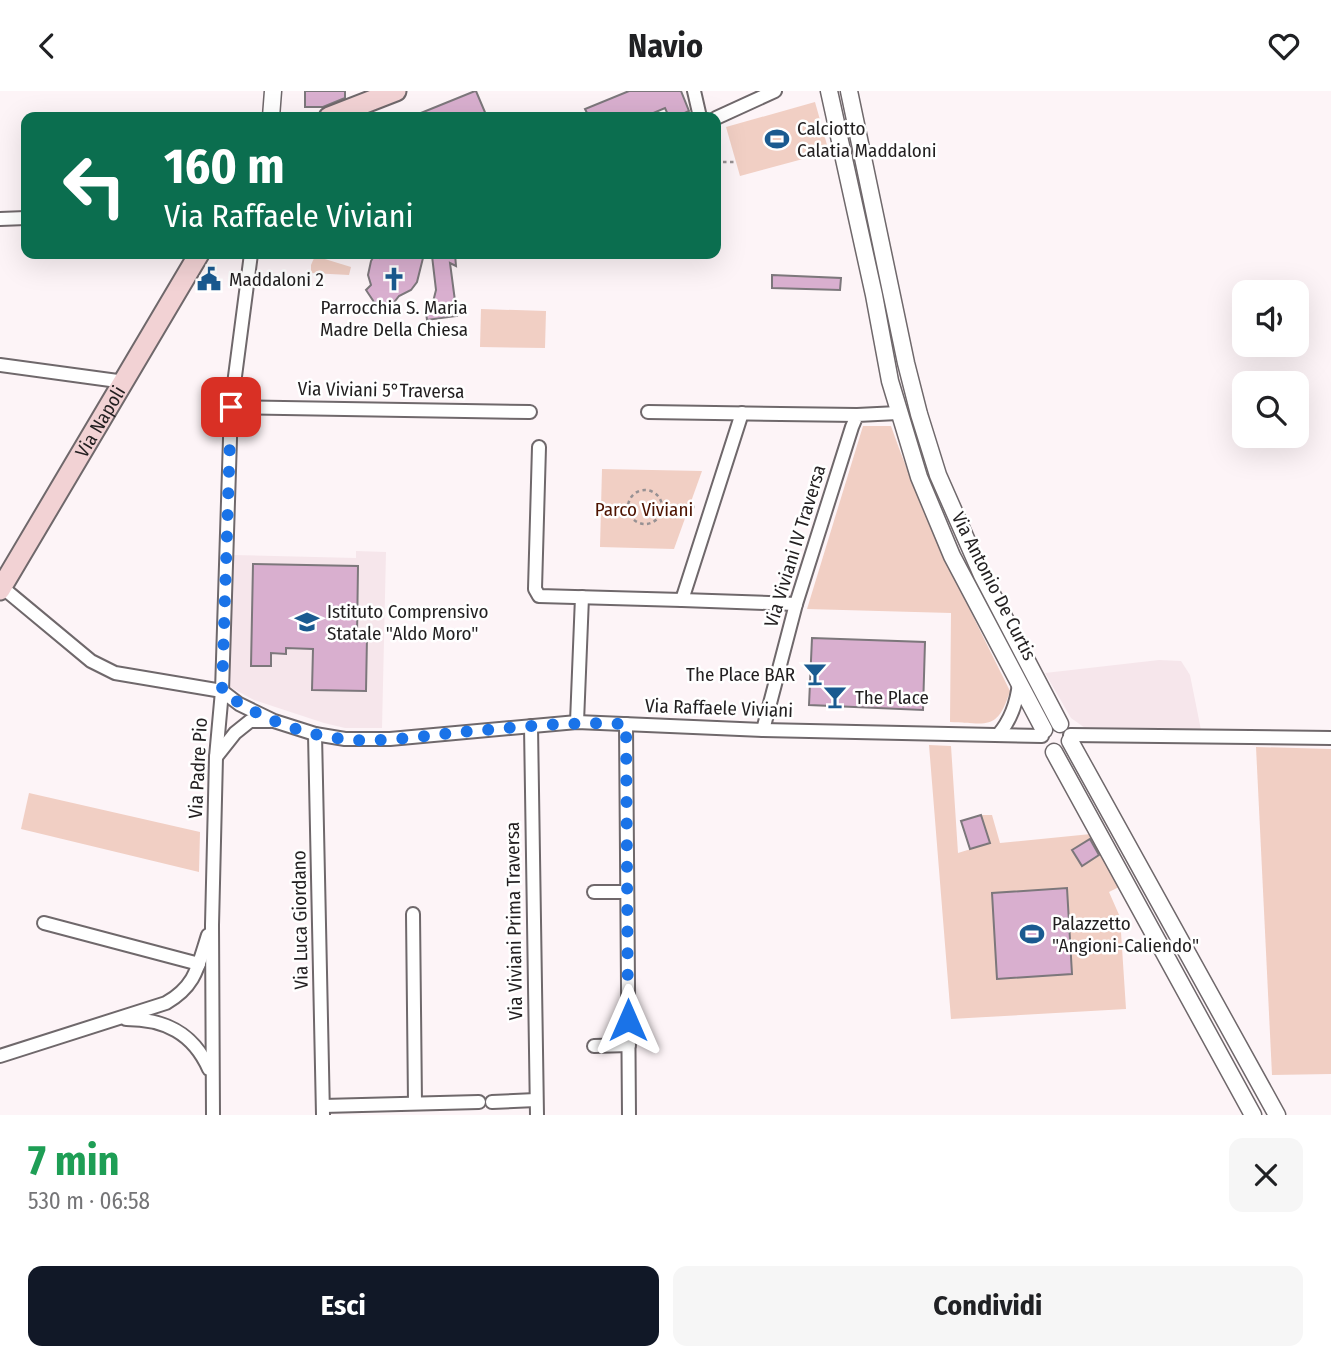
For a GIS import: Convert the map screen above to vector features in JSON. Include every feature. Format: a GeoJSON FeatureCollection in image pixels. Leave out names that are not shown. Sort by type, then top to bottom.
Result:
{"type":"FeatureCollection","features":[{"type":"Feature","properties":{"kind":"main road"},"geometry":{"type":"LineString","coordinates":[[342,112],[396,91]]}},
{"type":"Feature","properties":{"kind":"main road","name":"Via Napoli"},"geometry":{"type":"LineString","coordinates":[[1,588],[196,259]]}},
{"type":"Feature","properties":{"kind":"street"},"geometry":{"type":"LineString","coordinates":[[271,112],[273,91]]}},
{"type":"Feature","properties":{"kind":"street"},"geometry":{"type":"LineString","coordinates":[[694,91],[699,112]]}},
{"type":"Feature","properties":{"kind":"street"},"geometry":{"type":"LineString","coordinates":[[721,116],[775,91]]}},
{"type":"Feature","properties":{"kind":"street","name":"Via Antonio De Curtis"},"geometry":{"type":"LineString","coordinates":[[829,91],[898,413],[919,477],[951,556],[1019,683],[1043,733],[1045,746],[1054,751],[1253,1115]]}},
{"type":"Feature","properties":{"kind":"street","name":"Via Antonio De Curtis"},"geometry":{"type":"LineString","coordinates":[[849,91],[919,414],[938,475],[982,575],[1277,1115]]}},
{"type":"Feature","properties":{"kind":"street"},"geometry":{"type":"LineString","coordinates":[[0,219],[21,218]]}},
{"type":"Feature","properties":{"kind":"street","name":"Via Padre Pio"},"geometry":{"type":"LineString","coordinates":[[213,1115],[212,925],[216,757],[222,691],[231,407],[250,259]]}},
{"type":"Feature","properties":{"kind":"street"},"geometry":{"type":"LineString","coordinates":[[874,295],[891,292]]}},
{"type":"Feature","properties":{"kind":"street"},"geometry":{"type":"LineString","coordinates":[[0,365],[125,382]]}},
{"type":"Feature","properties":{"kind":"street","name":"Via Viviani 5°Traversa"},"geometry":{"type":"LineString","coordinates":[[231,407],[530,412]]}},
{"type":"Feature","properties":{"kind":"street"},"geometry":{"type":"LineString","coordinates":[[648,412],[857,415],[898,413]]}},
{"type":"Feature","properties":{"kind":"street"},"geometry":{"type":"LineString","coordinates":[[682,600],[742,413]]}},
{"type":"Feature","properties":{"kind":"street","name":"Via Viviani IV Traversa"},"geometry":{"type":"LineString","coordinates":[[764,730],[796,604],[857,415]]}},
{"type":"Feature","properties":{"kind":"street"},"geometry":{"type":"LineString","coordinates":[[539,447],[535,589],[539,596],[796,604]]}},
{"type":"Feature","properties":{"kind":"street","name":"Via Raffaele Viviani"},"geometry":{"type":"LineString","coordinates":[[1,588],[91,661],[115,673],[222,691],[239,704],[274,721],[315,734],[345,739],[390,739],[578,722],[764,730],[998,735],[1043,733]]}},
{"type":"Feature","properties":{"kind":"street"},"geometry":{"type":"LineString","coordinates":[[578,722],[582,597]]}},
{"type":"Feature","properties":{"kind":"street"},"geometry":{"type":"LineString","coordinates":[[998,735],[1010,716],[1019,683]]}},
{"type":"Feature","properties":{"kind":"street","name":"Via Raffaele Viviani"},"geometry":{"type":"LineString","coordinates":[[216,757],[235,733],[250,721],[274,721]]}},
{"type":"Feature","properties":{"kind":"street"},"geometry":{"type":"LineString","coordinates":[[626,724],[629,1115]]}},
{"type":"Feature","properties":{"kind":"street"},"geometry":{"type":"LineString","coordinates":[[1043,733],[1051,724],[1067,733],[1331,738]]}},
{"type":"Feature","properties":{"kind":"street","name":"Via Viviani Prima Traversa"},"geometry":{"type":"LineString","coordinates":[[531,726],[537,1115]]}},
{"type":"Feature","properties":{"kind":"street"},"geometry":{"type":"LineString","coordinates":[[1054,751],[1066,748],[1067,733]]}},
{"type":"Feature","properties":{"kind":"street","name":"Via Luca Giordano"},"geometry":{"type":"LineString","coordinates":[[315,734],[323,1110],[415,1103],[536,1100]]}},
{"type":"Feature","properties":{"kind":"street"},"geometry":{"type":"LineString","coordinates":[[594,892],[627,892]]}},
{"type":"Feature","properties":{"kind":"street"},"geometry":{"type":"LineString","coordinates":[[413,914],[415,1103]]}},
{"type":"Feature","properties":{"kind":"street"},"geometry":{"type":"LineString","coordinates":[[44,923],[199,964]]}},
{"type":"Feature","properties":{"kind":"street"},"geometry":{"type":"LineString","coordinates":[[0,1056],[166,1003],[180,995],[193,981],[212,925]]}},
{"type":"Feature","properties":{"kind":"street"},"geometry":{"type":"LineString","coordinates":[[118,1019],[152,1021],[176,1029],[193,1041],[203,1055],[212,1076]]}},
{"type":"Feature","properties":{"kind":"street"},"geometry":{"type":"LineString","coordinates":[[594,1046],[629,1045]]}},
{"type":"Feature","properties":{"kind":"path"},"geometry":{"type":"LineString","coordinates":[[721,162],[736,162]]}},
{"type":"Feature","properties":{"kind":"path"},"geometry":{"type":"LineString","coordinates":[[642,490],[658,495],[663,506],[659,518],[649,524],[638,523],[628,511],[632,495],[642,490]]}},
{"type":"Feature","properties":{"kind":"path"},"geometry":{"type":"LineString","coordinates":[[663,506],[712,508]]}},
{"type":"Feature","properties":{"kind":"shaded area","name":"Istituto Comprensivo Statale \"Aldo Moro\""},"geometry":{"type":"Polygon","coordinates":[[[356,551],[386,552],[382,728],[345,728],[324,723],[254,700],[228,686],[232,555],[356,558],[356,551]]]}},
{"type":"Feature","properties":{"kind":"shaded area"},"geometry":{"type":"Polygon","coordinates":[[[1159,660],[1181,661],[1190,675],[1201,730],[1088,730],[1071,718],[1045,673],[1159,660]]]}},
{"type":"Feature","properties":{"kind":"green space","name":"Calciotto Calatia Maddaloni"},"geometry":{"type":"Polygon","coordinates":[[[815,102],[829,152],[740,176],[726,127],[815,102]]]}},
{"type":"Feature","properties":{"kind":"green space"},"geometry":{"type":"Polygon","coordinates":[[[314,259],[325,259],[351,267],[349,275],[311,273],[314,259]]]}},
{"type":"Feature","properties":{"kind":"green space"},"geometry":{"type":"Polygon","coordinates":[[[481,309],[546,311],[545,348],[480,347],[481,309]]]}},
{"type":"Feature","properties":{"kind":"green space"},"geometry":{"type":"Polygon","coordinates":[[[863,426],[891,426],[931,527],[1010,691],[1000,713],[989,722],[950,722],[951,613],[807,609],[863,426]]]}},
{"type":"Feature","properties":{"kind":"green space","name":"Parco Viviani"},"geometry":{"type":"Polygon","coordinates":[[[602,469],[702,471],[674,549],[600,547],[602,469]]]}},
{"type":"Feature","properties":{"kind":"green space"},"geometry":{"type":"Polygon","coordinates":[[[929,745],[951,746],[958,853],[990,843],[981,815],[992,815],[1000,843],[1091,834],[1119,887],[1109,892],[1120,917],[1126,1009],[951,1019],[929,745]]]}},
{"type":"Feature","properties":{"kind":"green space"},"geometry":{"type":"Polygon","coordinates":[[[1256,747],[1331,749],[1331,1074],[1272,1075],[1256,747]]]}},
{"type":"Feature","properties":{"kind":"green space"},"geometry":{"type":"Polygon","coordinates":[[[29,793],[200,832],[199,872],[21,829],[29,793]]]}},
{"type":"Feature","properties":{"kind":"building"},"geometry":{"type":"Polygon","coordinates":[[[305,91],[345,91],[345,98],[323,107],[305,107],[305,91]]]}},
{"type":"Feature","properties":{"kind":"building"},"geometry":{"type":"Polygon","coordinates":[[[475,91],[485,112],[423,112],[475,91]]]}},
{"type":"Feature","properties":{"kind":"building"},"geometry":{"type":"Polygon","coordinates":[[[629,91],[681,91],[689,111],[667,112],[665,108],[656,112],[586,112],[585,109],[629,91]]]}},
{"type":"Feature","properties":{"kind":"building","name":"Parrocchia S. Maria Madre Della Chiesa"},"geometry":{"type":"Polygon","coordinates":[[[423,259],[417,282],[411,290],[399,296],[388,310],[374,302],[366,290],[371,285],[368,275],[371,261],[423,259]]]}},
{"type":"Feature","properties":{"kind":"building"},"geometry":{"type":"Polygon","coordinates":[[[432,259],[455,259],[456,266],[450,263],[457,316],[427,320],[426,313],[432,306],[436,290],[432,259]]]}},
{"type":"Feature","properties":{"kind":"building"},"geometry":{"type":"Polygon","coordinates":[[[772,275],[841,278],[840,290],[772,288],[772,275]]]}},
{"type":"Feature","properties":{"kind":"building"},"geometry":{"type":"Polygon","coordinates":[[[253,564],[358,566],[357,637],[367,637],[366,691],[312,690],[313,649],[286,648],[286,654],[271,653],[271,666],[251,666],[253,564]]]}},
{"type":"Feature","properties":{"kind":"building"},"geometry":{"type":"Polygon","coordinates":[[[812,638],[925,642],[923,710],[809,705],[812,638]]]}},
{"type":"Feature","properties":{"kind":"building"},"geometry":{"type":"Polygon","coordinates":[[[981,815],[990,843],[970,849],[961,821],[981,815]]]}},
{"type":"Feature","properties":{"kind":"building"},"geometry":{"type":"Polygon","coordinates":[[[1090,839],[1099,855],[1082,866],[1072,850],[1090,839]]]}},
{"type":"Feature","properties":{"kind":"building","name":"Palazzetto \"Angioni-Caliendo\""},"geometry":{"type":"Polygon","coordinates":[[[1067,888],[1072,974],[997,979],[992,893],[1067,888]]]}},
{"type":"Feature","properties":{"kind":"place","name":"Calciotto Calatia Maddaloni"},"geometry":{"type":"Point","coordinates":[777,139]}},
{"type":"Feature","properties":{"kind":"place","name":"Maddaloni 2"},"geometry":{"type":"Point","coordinates":[209,279]}},
{"type":"Feature","properties":{"kind":"place","name":"Parrocchia S. Maria Madre Della Chiesa"},"geometry":{"type":"Point","coordinates":[394,279]}},
{"type":"Feature","properties":{"kind":"place","name":"Istituto Comprensivo Statale \"Aldo Moro\""},"geometry":{"type":"Point","coordinates":[307,622]}},
{"type":"Feature","properties":{"kind":"place","name":"The Place BAR"},"geometry":{"type":"Point","coordinates":[815,674]}},
{"type":"Feature","properties":{"kind":"place","name":"The Place"},"geometry":{"type":"Point","coordinates":[835,697]}},
{"type":"Feature","properties":{"kind":"place","name":"Palazzetto \"Angioni-Caliendo\""},"geometry":{"type":"Point","coordinates":[1032,934]}},
{"type":"Feature","properties":{"kind":"route"},"geometry":{"type":"LineString","coordinates":[[231,407],[222,691],[239,704],[274,721],[315,734],[345,739],[390,739],[578,722],[626,724],[628,1020]]}}]}
